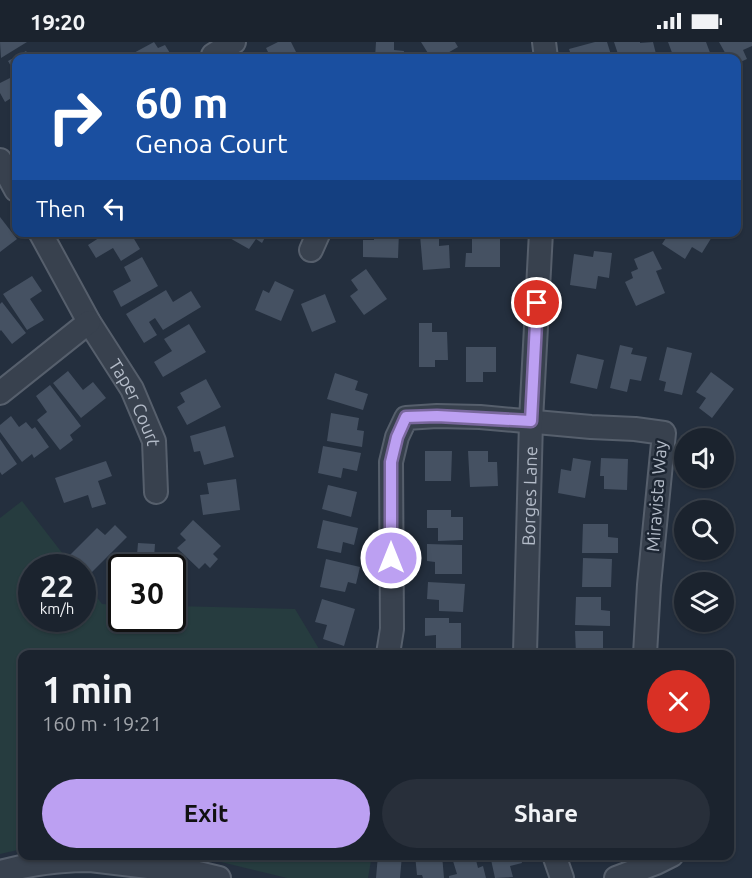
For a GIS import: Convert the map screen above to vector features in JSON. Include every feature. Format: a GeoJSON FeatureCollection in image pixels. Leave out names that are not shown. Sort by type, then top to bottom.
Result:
{"type":"FeatureCollection","features":[{"type":"Feature","properties":{"kind":"street"},"geometry":{"type":"LineString","coordinates":[[211,52],[234,42]]}},
{"type":"Feature","properties":{"kind":"street"},"geometry":{"type":"LineString","coordinates":[[0,160],[12,182]]}},
{"type":"Feature","properties":{"kind":"street","name":"Taper Court"},"geometry":{"type":"LineString","coordinates":[[43,237],[89,322],[132,389],[154,441],[156,492]]}},
{"type":"Feature","properties":{"kind":"street","name":"Borges Lane"},"geometry":{"type":"LineString","coordinates":[[525,650],[531,421],[541,237]]}},
{"type":"Feature","properties":{"kind":"street"},"geometry":{"type":"LineString","coordinates":[[0,393],[89,322]]}},
{"type":"Feature","properties":{"kind":"street"},"geometry":{"type":"LineString","coordinates":[[389,650],[392,629],[391,462],[397,437],[406,417],[437,416],[531,421]]}},
{"type":"Feature","properties":{"kind":"street","name":"Miravista Way"},"geometry":{"type":"LineString","coordinates":[[531,421],[664,433],[649,585],[645,650]]}},
{"type":"Feature","properties":{"kind":"street"},"geometry":{"type":"LineString","coordinates":[[0,872],[27,865],[90,860],[198,873],[219,878]]}},
{"type":"Feature","properties":{"kind":"street"},"geometry":{"type":"LineString","coordinates":[[556,860],[562,878]]}},
{"type":"Feature","properties":{"kind":"street"},"geometry":{"type":"LineString","coordinates":[[616,878],[662,860]]}},
{"type":"Feature","properties":{"kind":"green space"},"geometry":{"type":"Polygon","coordinates":[[[22,501],[63,554],[18,554],[18,632],[96,632],[96,596],[102,604],[108,604],[108,632],[186,632],[186,606],[295,609],[320,650],[18,650],[18,850],[0,854],[0,518],[22,501]]]}},
{"type":"Feature","properties":{"kind":"green space"},"geometry":{"type":"Polygon","coordinates":[[[213,860],[371,860],[368,878],[287,878],[213,860]]]}},
{"type":"Feature","properties":{"kind":"building"},"geometry":{"type":"Polygon","coordinates":[[[0,42],[27,42],[1,58],[0,42]]]}},
{"type":"Feature","properties":{"kind":"building"},"geometry":{"type":"Polygon","coordinates":[[[154,42],[158,48],[165,45],[171,54],[132,54],[154,42]]]}},
{"type":"Feature","properties":{"kind":"building"},"geometry":{"type":"Polygon","coordinates":[[[278,42],[291,42],[297,54],[269,54],[266,48],[278,42]]]}},
{"type":"Feature","properties":{"kind":"building"},"geometry":{"type":"Polygon","coordinates":[[[376,42],[394,42],[394,50],[404,51],[404,54],[375,54],[376,42]]]}},
{"type":"Feature","properties":{"kind":"building"},"geometry":{"type":"Polygon","coordinates":[[[421,42],[455,42],[458,47],[446,54],[428,54],[421,42]]]}},
{"type":"Feature","properties":{"kind":"building"},"geometry":{"type":"Polygon","coordinates":[[[595,42],[607,42],[611,54],[571,54],[569,49],[595,42]]]}},
{"type":"Feature","properties":{"kind":"building"},"geometry":{"type":"Polygon","coordinates":[[[614,42],[653,42],[656,54],[623,54],[622,52],[618,54],[614,42]]]}},
{"type":"Feature","properties":{"kind":"building"},"geometry":{"type":"Polygon","coordinates":[[[668,42],[706,42],[710,54],[672,54],[668,42]]]}},
{"type":"Feature","properties":{"kind":"building"},"geometry":{"type":"Polygon","coordinates":[[[719,42],[752,42],[752,46],[743,50],[747,59],[741,62],[741,54],[726,54],[719,42]]]}},
{"type":"Feature","properties":{"kind":"building"},"geometry":{"type":"Polygon","coordinates":[[[12,77],[12,98],[5,102],[0,93],[0,83],[12,77]]]}},
{"type":"Feature","properties":{"kind":"building"},"geometry":{"type":"Polygon","coordinates":[[[0,217],[12,233],[12,237],[17,239],[0,252],[0,217]]]}},
{"type":"Feature","properties":{"kind":"building"},"geometry":{"type":"Polygon","coordinates":[[[100,237],[133,237],[140,249],[121,261],[113,248],[96,258],[88,245],[100,237]]]}},
{"type":"Feature","properties":{"kind":"building"},"geometry":{"type":"Polygon","coordinates":[[[228,237],[265,237],[262,243],[256,239],[249,249],[228,237]]]}},
{"type":"Feature","properties":{"kind":"building"},"geometry":{"type":"Polygon","coordinates":[[[374,237],[399,237],[398,258],[363,257],[363,240],[374,240],[374,237]]]}},
{"type":"Feature","properties":{"kind":"building"},"geometry":{"type":"Polygon","coordinates":[[[420,237],[439,237],[439,246],[449,245],[450,268],[423,270],[420,237]]]}},
{"type":"Feature","properties":{"kind":"building"},"geometry":{"type":"Polygon","coordinates":[[[472,237],[500,238],[500,267],[465,267],[466,253],[472,253],[472,237]]]}},
{"type":"Feature","properties":{"kind":"building"},"geometry":{"type":"Polygon","coordinates":[[[667,237],[712,237],[702,253],[692,247],[685,259],[662,244],[667,237]]]}},
{"type":"Feature","properties":{"kind":"building"},"geometry":{"type":"Polygon","coordinates":[[[594,251],[612,253],[609,278],[598,276],[596,289],[570,285],[574,254],[593,257],[594,251]]]}},
{"type":"Feature","properties":{"kind":"building"},"geometry":{"type":"Polygon","coordinates":[[[653,251],[662,269],[656,271],[665,293],[636,306],[625,282],[633,278],[631,272],[638,269],[634,259],[653,251]]]}},
{"type":"Feature","properties":{"kind":"building"},"geometry":{"type":"Polygon","coordinates":[[[142,257],[158,286],[121,307],[113,291],[131,281],[124,267],[142,257]]]}},
{"type":"Feature","properties":{"kind":"building"},"geometry":{"type":"Polygon","coordinates":[[[366,269],[387,299],[364,315],[350,296],[358,290],[351,280],[366,269]]]}},
{"type":"Feature","properties":{"kind":"building"},"geometry":{"type":"Polygon","coordinates":[[[32,276],[42,291],[30,299],[44,320],[27,330],[3,294],[32,276]]]}},
{"type":"Feature","properties":{"kind":"building"},"geometry":{"type":"Polygon","coordinates":[[[275,281],[294,290],[281,321],[255,310],[263,290],[269,293],[275,281]]]}},
{"type":"Feature","properties":{"kind":"building"},"geometry":{"type":"Polygon","coordinates":[[[166,290],[173,302],[191,291],[201,307],[163,330],[155,318],[149,322],[157,335],[144,343],[126,314],[166,290]]]}},
{"type":"Feature","properties":{"kind":"building"},"geometry":{"type":"Polygon","coordinates":[[[325,294],[336,322],[312,332],[301,304],[325,294]]]}},
{"type":"Feature","properties":{"kind":"building"},"geometry":{"type":"Polygon","coordinates":[[[2,302],[26,333],[12,344],[0,331],[0,304],[2,302]]]}},
{"type":"Feature","properties":{"kind":"building"},"geometry":{"type":"Polygon","coordinates":[[[419,323],[432,323],[432,332],[447,332],[448,360],[435,360],[435,367],[419,367],[419,323]]]}},
{"type":"Feature","properties":{"kind":"building"},"geometry":{"type":"Polygon","coordinates":[[[189,324],[206,352],[163,377],[154,362],[172,351],[164,339],[189,324]]]}},
{"type":"Feature","properties":{"kind":"building"},"geometry":{"type":"Polygon","coordinates":[[[620,345],[633,348],[631,354],[647,357],[641,381],[630,379],[627,392],[610,388],[620,345]]]}},
{"type":"Feature","properties":{"kind":"building"},"geometry":{"type":"Polygon","coordinates":[[[466,347],[496,347],[496,372],[483,372],[483,382],[466,382],[466,347]]]}},
{"type":"Feature","properties":{"kind":"building"},"geometry":{"type":"Polygon","coordinates":[[[667,347],[692,353],[682,395],[664,391],[666,382],[659,380],[667,347]]]}},
{"type":"Feature","properties":{"kind":"building"},"geometry":{"type":"Polygon","coordinates":[[[577,354],[604,360],[597,389],[570,383],[577,354]]]}},
{"type":"Feature","properties":{"kind":"building"},"geometry":{"type":"Polygon","coordinates":[[[68,371],[83,390],[93,382],[106,398],[81,418],[53,383],[68,371]]]}},
{"type":"Feature","properties":{"kind":"building"},"geometry":{"type":"Polygon","coordinates":[[[711,372],[734,389],[712,418],[699,408],[706,398],[696,392],[711,372]]]}},
{"type":"Feature","properties":{"kind":"building"},"geometry":{"type":"Polygon","coordinates":[[[335,373],[358,381],[355,390],[368,394],[363,410],[327,399],[335,373]]]}},
{"type":"Feature","properties":{"kind":"building"},"geometry":{"type":"Polygon","coordinates":[[[206,379],[221,407],[187,425],[177,407],[185,402],[180,393],[206,379]]]}},
{"type":"Feature","properties":{"kind":"building"},"geometry":{"type":"Polygon","coordinates":[[[50,385],[81,426],[70,435],[73,440],[60,450],[37,420],[47,412],[36,396],[50,385]]]}},
{"type":"Feature","properties":{"kind":"building"},"geometry":{"type":"Polygon","coordinates":[[[331,413],[359,418],[357,430],[364,431],[362,447],[327,441],[331,413]]]}},
{"type":"Feature","properties":{"kind":"building"},"geometry":{"type":"Polygon","coordinates":[[[11,416],[19,427],[26,422],[32,429],[35,427],[49,447],[34,458],[32,454],[22,462],[0,432],[0,425],[11,416]]]}},
{"type":"Feature","properties":{"kind":"building"},"geometry":{"type":"Polygon","coordinates":[[[225,426],[234,457],[204,465],[200,451],[194,452],[190,436],[225,426]]]}},
{"type":"Feature","properties":{"kind":"building"},"geometry":{"type":"Polygon","coordinates":[[[0,439],[17,464],[2,475],[0,472],[0,439]]]}},
{"type":"Feature","properties":{"kind":"building"},"geometry":{"type":"Polygon","coordinates":[[[323,446],[361,453],[357,471],[343,468],[341,478],[318,473],[323,446]]]}},
{"type":"Feature","properties":{"kind":"building"},"geometry":{"type":"Polygon","coordinates":[[[425,451],[452,451],[451,481],[425,481],[425,451]]]}},
{"type":"Feature","properties":{"kind":"building"},"geometry":{"type":"Polygon","coordinates":[[[468,451],[488,451],[488,462],[497,462],[498,486],[470,487],[468,451]]]}},
{"type":"Feature","properties":{"kind":"building"},"geometry":{"type":"Polygon","coordinates":[[[573,458],[591,461],[585,498],[558,493],[561,469],[571,471],[573,458]]]}},
{"type":"Feature","properties":{"kind":"building"},"geometry":{"type":"Polygon","coordinates":[[[601,458],[628,459],[627,490],[604,489],[604,476],[600,476],[601,458]]]}},
{"type":"Feature","properties":{"kind":"building"},"geometry":{"type":"Polygon","coordinates":[[[106,461],[112,476],[98,481],[106,504],[92,508],[88,495],[64,503],[55,478],[106,461]]]}},
{"type":"Feature","properties":{"kind":"building"},"geometry":{"type":"Polygon","coordinates":[[[236,479],[240,510],[203,515],[200,495],[209,494],[207,483],[236,479]]]}},
{"type":"Feature","properties":{"kind":"building"},"geometry":{"type":"Polygon","coordinates":[[[328,485],[357,492],[351,517],[322,509],[328,485]]]}},
{"type":"Feature","properties":{"kind":"building"},"geometry":{"type":"Polygon","coordinates":[[[427,510],[451,510],[451,517],[463,517],[463,540],[438,541],[438,528],[427,528],[427,510]]]}},
{"type":"Feature","properties":{"kind":"building"},"geometry":{"type":"Polygon","coordinates":[[[193,520],[221,546],[213,554],[218,559],[210,568],[205,563],[199,569],[186,554],[177,548],[186,540],[180,534],[193,520]]]}},
{"type":"Feature","properties":{"kind":"building"},"geometry":{"type":"Polygon","coordinates":[[[323,520],[358,528],[354,545],[343,542],[341,553],[317,548],[323,520]]]}},
{"type":"Feature","properties":{"kind":"building"},"geometry":{"type":"Polygon","coordinates":[[[583,524],[608,524],[608,537],[618,538],[618,553],[582,553],[583,524]]]}},
{"type":"Feature","properties":{"kind":"building"},"geometry":{"type":"Polygon","coordinates":[[[115,525],[127,537],[96,568],[96,554],[71,554],[97,528],[105,535],[115,525]]]}},
{"type":"Feature","properties":{"kind":"building"},"geometry":{"type":"Polygon","coordinates":[[[138,543],[155,544],[154,554],[137,554],[138,543]]]}},
{"type":"Feature","properties":{"kind":"building"},"geometry":{"type":"Polygon","coordinates":[[[427,544],[462,545],[462,574],[435,574],[435,562],[427,561],[427,544]]]}},
{"type":"Feature","properties":{"kind":"building"},"geometry":{"type":"Polygon","coordinates":[[[583,558],[612,559],[611,587],[582,587],[583,558]]]}},
{"type":"Feature","properties":{"kind":"building"},"geometry":{"type":"Polygon","coordinates":[[[326,559],[360,567],[356,584],[348,582],[345,592],[320,587],[326,559]]]}},
{"type":"Feature","properties":{"kind":"building"},"geometry":{"type":"Polygon","coordinates":[[[428,582],[465,584],[463,612],[439,611],[439,600],[427,599],[428,582]]]}},
{"type":"Feature","properties":{"kind":"building"},"geometry":{"type":"Polygon","coordinates":[[[576,597],[601,597],[601,610],[610,611],[610,626],[575,625],[576,597]]]}},
{"type":"Feature","properties":{"kind":"building"},"geometry":{"type":"Polygon","coordinates":[[[322,599],[355,609],[344,646],[323,639],[327,625],[315,622],[322,599]]]}},
{"type":"Feature","properties":{"kind":"building"},"geometry":{"type":"Polygon","coordinates":[[[425,618],[449,618],[449,623],[461,623],[461,648],[436,648],[436,635],[425,636],[425,618]]]}},
{"type":"Feature","properties":{"kind":"building"},"geometry":{"type":"Polygon","coordinates":[[[575,631],[603,631],[603,650],[576,650],[575,631]]]}},
{"type":"Feature","properties":{"kind":"building"},"geometry":{"type":"Polygon","coordinates":[[[378,860],[402,860],[400,878],[376,878],[378,860]]]}},
{"type":"Feature","properties":{"kind":"building"},"geometry":{"type":"Polygon","coordinates":[[[416,860],[442,860],[444,878],[423,878],[422,875],[417,875],[416,860]]]}},
{"type":"Feature","properties":{"kind":"building"},"geometry":{"type":"Polygon","coordinates":[[[476,860],[478,868],[483,866],[486,878],[449,878],[457,874],[453,861],[476,860]]]}},
{"type":"Feature","properties":{"kind":"building"},"geometry":{"type":"Polygon","coordinates":[[[491,860],[521,860],[522,863],[510,866],[513,877],[495,878],[491,860]]]}},
{"type":"Feature","properties":{"kind":"route"},"geometry":{"type":"LineString","coordinates":[[391,558],[391,462],[397,437],[406,417],[480,417],[531,421],[537,303]]}}]}
